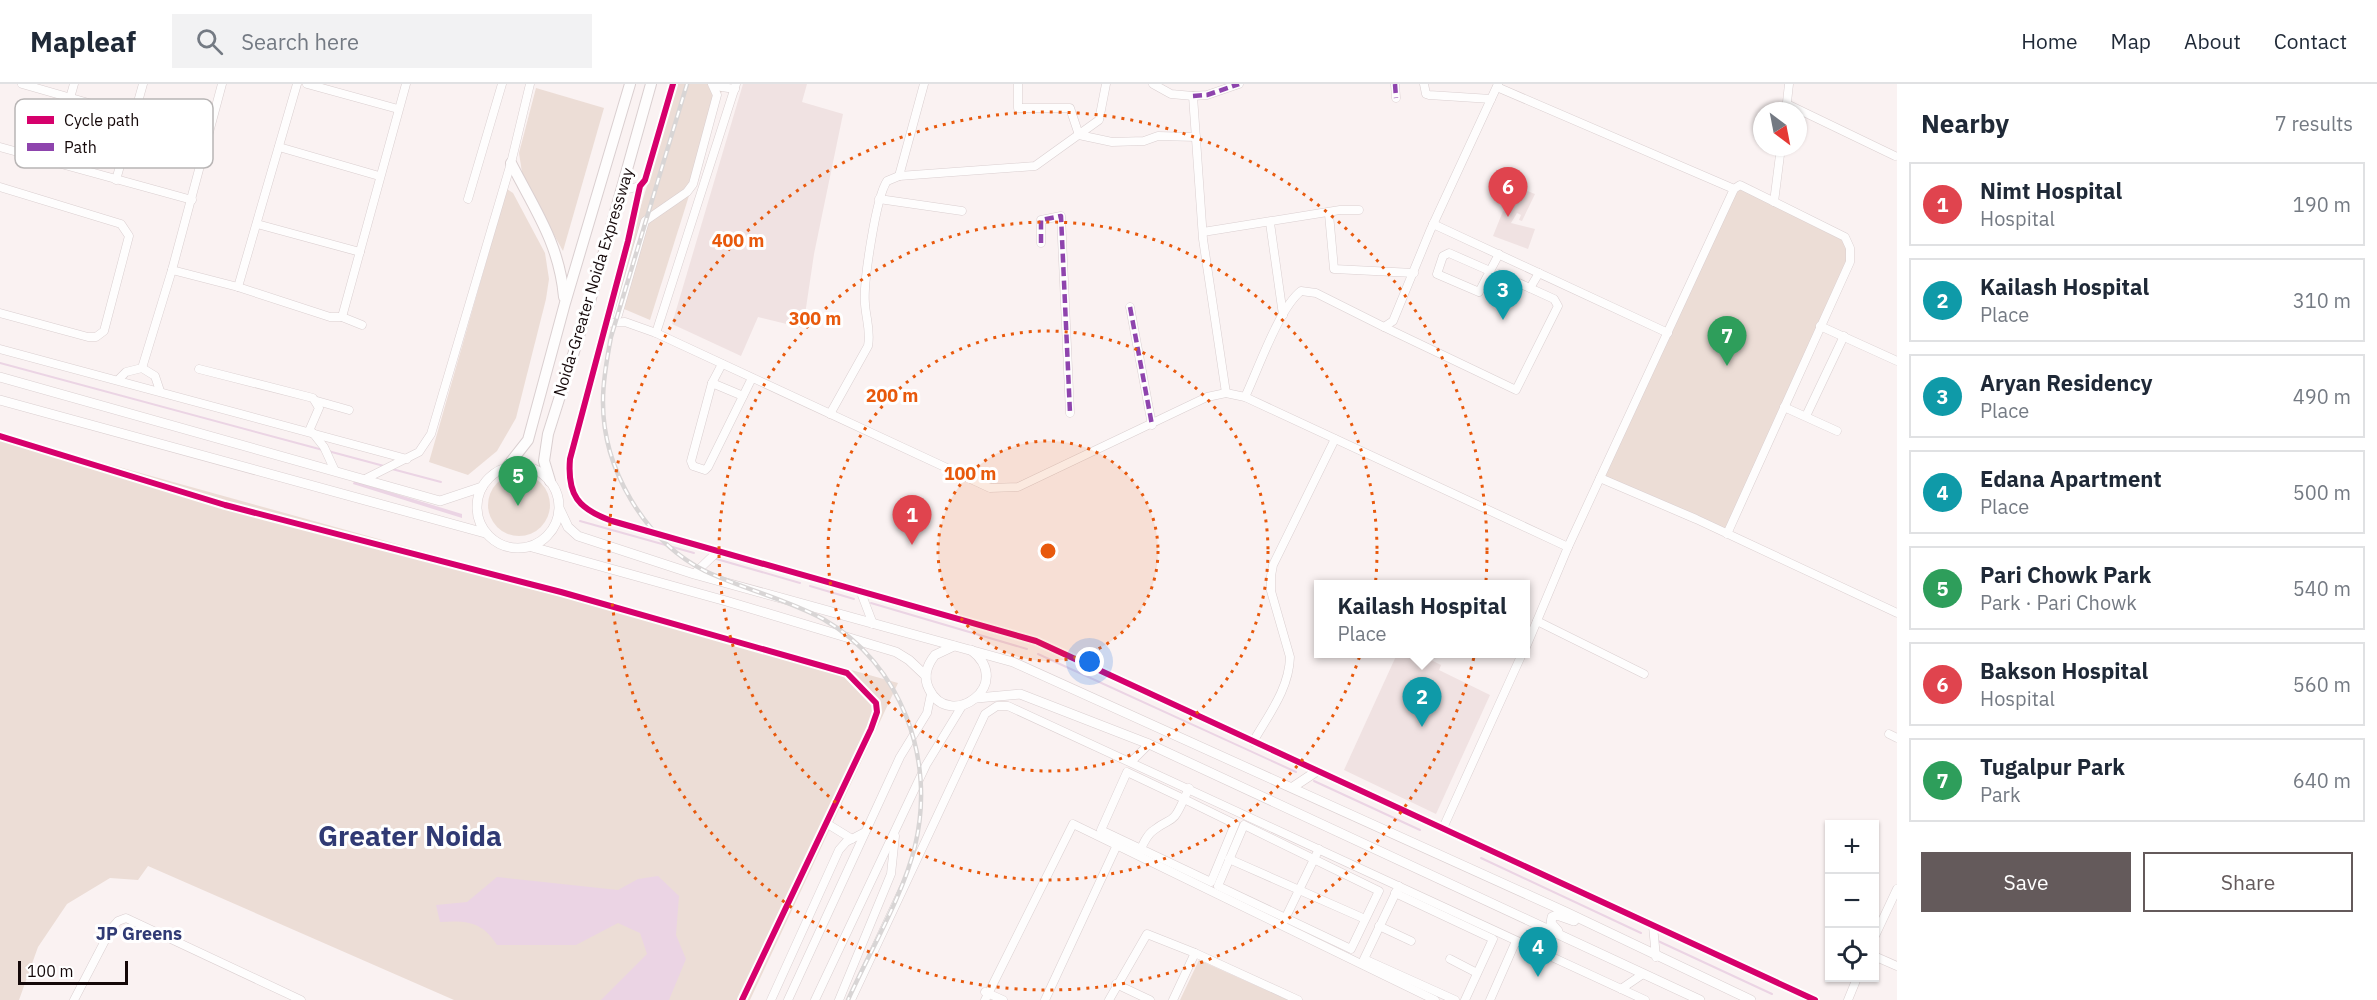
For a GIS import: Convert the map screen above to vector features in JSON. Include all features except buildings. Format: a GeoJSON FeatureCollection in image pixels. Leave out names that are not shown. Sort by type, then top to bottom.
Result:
{"type":"FeatureCollection","features":[{"type":"Feature","properties":{"kind":"highway","name":"Noida-Greater Noida Expressway"},"geometry":{"type":"LineString","coordinates":[[507,468],[528,440],[565,303],[630,84]]}},
{"type":"Feature","properties":{"kind":"highway","name":"Noida-Greater Noida Expressway"},"geometry":{"type":"LineString","coordinates":[[550,481],[544,461],[548,434],[591,298],[651,84]]}},
{"type":"Feature","properties":{"kind":"highway"},"geometry":{"type":"LineString","coordinates":[[511,163],[547,229],[557,254],[565,303]]}},
{"type":"Feature","properties":{"kind":"main road"},"geometry":{"type":"LineString","coordinates":[[0,377],[367,478],[440,501],[482,487]]}},
{"type":"Feature","properties":{"kind":"main road"},"geometry":{"type":"LineString","coordinates":[[0,400],[485,533],[506,548],[532,547],[726,600],[896,652],[909,660],[926,676]]}},
{"type":"Feature","properties":{"kind":"main road"},"geometry":{"type":"LineString","coordinates":[[485,533],[476,510],[482,487],[488,479],[507,468],[530,468],[550,481],[559,499],[560,510],[568,527],[578,536],[694,574],[1013,662],[1293,787],[1751,1000]]}},
{"type":"Feature","properties":{"kind":"main road"},"geometry":{"type":"LineString","coordinates":[[532,547],[552,532],[560,510]]}},
{"type":"Feature","properties":{"kind":"main road"},"geometry":{"type":"LineString","coordinates":[[956,646],[935,655],[927,668],[926,676],[931,694],[940,702],[951,706],[962,706],[977,698],[982,692],[986,676],[982,661],[971,650]]}},
{"type":"Feature","properties":{"kind":"main road"},"geometry":{"type":"LineString","coordinates":[[977,698],[1020,694],[1149,744],[1700,1000]]}},
{"type":"Feature","properties":{"kind":"main road"},"geometry":{"type":"LineString","coordinates":[[1293,787],[1317,771]]}},
{"type":"Feature","properties":{"kind":"main road"},"geometry":{"type":"LineString","coordinates":[[1561,935],[1551,923],[1552,917],[1585,921]]}},
{"type":"Feature","properties":{"kind":"street"},"geometry":{"type":"LineString","coordinates":[[22,84],[37,86],[74,99]]}},
{"type":"Feature","properties":{"kind":"street"},"geometry":{"type":"LineString","coordinates":[[70,98],[74,84]]}},
{"type":"Feature","properties":{"kind":"street"},"geometry":{"type":"LineString","coordinates":[[139,99],[144,84]]}},
{"type":"Feature","properties":{"kind":"street"},"geometry":{"type":"LineString","coordinates":[[213,119],[222,84]]}},
{"type":"Feature","properties":{"kind":"street"},"geometry":{"type":"LineString","coordinates":[[238,287],[297,84]]}},
{"type":"Feature","properties":{"kind":"street"},"geometry":{"type":"LineString","coordinates":[[307,84],[398,109]]}},
{"type":"Feature","properties":{"kind":"street"},"geometry":{"type":"LineString","coordinates":[[342,317],[406,84]]}},
{"type":"Feature","properties":{"kind":"street"},"geometry":{"type":"LineString","coordinates":[[468,199],[502,84]]}},
{"type":"Feature","properties":{"kind":"street"},"geometry":{"type":"LineString","coordinates":[[367,478],[419,452],[431,434],[511,163],[530,84]]}},
{"type":"Feature","properties":{"kind":"street"},"geometry":{"type":"LineString","coordinates":[[673,84],[645,180],[640,186],[611,307],[570,459],[568,475],[577,500],[595,515],[1036,641],[1815,1000]]}},
{"type":"Feature","properties":{"kind":"street"},"geometry":{"type":"LineString","coordinates":[[899,176],[924,84]]}},
{"type":"Feature","properties":{"kind":"street"},"geometry":{"type":"LineString","coordinates":[[1018,84],[1018,108],[1070,108],[1079,135]]}},
{"type":"Feature","properties":{"kind":"street"},"geometry":{"type":"LineString","coordinates":[[830,414],[868,346],[870,335],[865,304],[866,288],[879,199],[887,181],[899,176],[1035,166],[1099,120],[1106,84]]}},
{"type":"Feature","properties":{"kind":"street"},"geometry":{"type":"LineString","coordinates":[[1153,84],[1171,94],[1193,96],[1207,95],[1239,84]]}},
{"type":"Feature","properties":{"kind":"street"},"geometry":{"type":"LineString","coordinates":[[1395,84],[1396,98]]}},
{"type":"Feature","properties":{"kind":"street"},"geometry":{"type":"LineString","coordinates":[[1424,84],[1426,94],[1429,95],[1491,99]]}},
{"type":"Feature","properties":{"kind":"street"},"geometry":{"type":"LineString","coordinates":[[1787,102],[1789,84]]}},
{"type":"Feature","properties":{"kind":"street"},"geometry":{"type":"LineString","coordinates":[[618,315],[645,221],[687,192],[693,184],[717,95],[714,85],[735,86],[705,188],[656,333]]}},
{"type":"Feature","properties":{"kind":"street"},"geometry":{"type":"LineString","coordinates":[[1384,327],[1393,321],[1399,311],[1433,224],[1497,85],[1734,189]]}},
{"type":"Feature","properties":{"kind":"street"},"geometry":{"type":"LineString","coordinates":[[1193,96],[1203,232],[1226,393]]}},
{"type":"Feature","properties":{"kind":"street"},"geometry":{"type":"LineString","coordinates":[[1807,116],[1895,156]]}},
{"type":"Feature","properties":{"kind":"street"},"geometry":{"type":"LineString","coordinates":[[1079,135],[1112,142],[1144,141],[1158,136],[1196,137]]}},
{"type":"Feature","properties":{"kind":"street"},"geometry":{"type":"LineString","coordinates":[[0,147],[15,151]]}},
{"type":"Feature","properties":{"kind":"street"},"geometry":{"type":"LineString","coordinates":[[279,147],[379,176]]}},
{"type":"Feature","properties":{"kind":"street"},"geometry":{"type":"LineString","coordinates":[[1774,202],[1780,156]]}},
{"type":"Feature","properties":{"kind":"street"},"geometry":{"type":"LineString","coordinates":[[74,168],[192,200]]}},
{"type":"Feature","properties":{"kind":"street"},"geometry":{"type":"LineString","coordinates":[[116,180],[119,168]]}},
{"type":"Feature","properties":{"kind":"street"},"geometry":{"type":"LineString","coordinates":[[142,368],[200,168]]}},
{"type":"Feature","properties":{"kind":"street"},"geometry":{"type":"LineString","coordinates":[[693,184],[705,188]]}},
{"type":"Feature","properties":{"kind":"street"},"geometry":{"type":"LineString","coordinates":[[1530,638],[1568,547],[1734,189],[1740,185],[1845,237],[1850,248],[1850,262],[1727,534]]}},
{"type":"Feature","properties":{"kind":"street"},"geometry":{"type":"LineString","coordinates":[[621,191],[640,186]]}},
{"type":"Feature","properties":{"kind":"street"},"geometry":{"type":"LineString","coordinates":[[0,187],[121,224],[129,236],[104,331],[96,336],[88,338],[0,313]]}},
{"type":"Feature","properties":{"kind":"street"},"geometry":{"type":"LineString","coordinates":[[879,199],[962,211]]}},
{"type":"Feature","properties":{"kind":"street"},"geometry":{"type":"LineString","coordinates":[[1203,232],[1329,214],[1340,210],[1359,210]]}},
{"type":"Feature","properties":{"kind":"street"},"geometry":{"type":"LineString","coordinates":[[1329,214],[1334,269],[1414,273]]}},
{"type":"Feature","properties":{"kind":"street"},"geometry":{"type":"LineString","coordinates":[[1041,243],[1041,220],[1061,216],[1070,413]]}},
{"type":"Feature","properties":{"kind":"street"},"geometry":{"type":"LineString","coordinates":[[1270,223],[1283,315]]}},
{"type":"Feature","properties":{"kind":"street"},"geometry":{"type":"LineString","coordinates":[[257,224],[360,252]]}},
{"type":"Feature","properties":{"kind":"street"},"geometry":{"type":"LineString","coordinates":[[1433,224],[1668,333]]}},
{"type":"Feature","properties":{"kind":"street"},"geometry":{"type":"LineString","coordinates":[[1490,271],[1449,253],[1443,256],[1436,271],[1437,274],[1477,292],[1490,271],[1499,254]]}},
{"type":"Feature","properties":{"kind":"street"},"geometry":{"type":"LineString","coordinates":[[172,270],[238,287],[330,317],[342,317],[362,325]]}},
{"type":"Feature","properties":{"kind":"street"},"geometry":{"type":"LineString","coordinates":[[1530,288],[1539,273]]}},
{"type":"Feature","properties":{"kind":"street"},"geometry":{"type":"LineString","coordinates":[[1245,397],[1293,298],[1308,291],[1516,390],[1558,306],[1554,299],[1499,274]]}},
{"type":"Feature","properties":{"kind":"street"},"geometry":{"type":"LineString","coordinates":[[611,307],[625,322]]}},
{"type":"Feature","properties":{"kind":"street"},"geometry":{"type":"LineString","coordinates":[[1130,307],[1152,425]]}},
{"type":"Feature","properties":{"kind":"street"},"geometry":{"type":"LineString","coordinates":[[607,322],[625,322],[656,333],[990,488],[1018,487],[1207,397],[1226,393],[1245,397],[1568,547]]}},
{"type":"Feature","properties":{"kind":"street"},"geometry":{"type":"LineString","coordinates":[[1821,326],[1897,361]]}},
{"type":"Feature","properties":{"kind":"street"},"geometry":{"type":"LineString","coordinates":[[1806,416],[1844,336]]}},
{"type":"Feature","properties":{"kind":"street"},"geometry":{"type":"LineString","coordinates":[[0,349],[408,459]]}},
{"type":"Feature","properties":{"kind":"street"},"geometry":{"type":"LineString","coordinates":[[722,364],[712,383],[691,461],[700,469],[705,470],[708,467],[752,378]]}},
{"type":"Feature","properties":{"kind":"street"},"geometry":{"type":"LineString","coordinates":[[118,380],[131,370],[142,368],[155,376],[160,391]]}},
{"type":"Feature","properties":{"kind":"street"},"geometry":{"type":"LineString","coordinates":[[199,369],[349,410]]}},
{"type":"Feature","properties":{"kind":"street"},"geometry":{"type":"LineString","coordinates":[[712,383],[743,396]]}},
{"type":"Feature","properties":{"kind":"street"},"geometry":{"type":"LineString","coordinates":[[311,432],[319,408],[316,401]]}},
{"type":"Feature","properties":{"kind":"street"},"geometry":{"type":"LineString","coordinates":[[1784,407],[1837,431]]}},
{"type":"Feature","properties":{"kind":"street"},"geometry":{"type":"LineString","coordinates":[[311,432],[325,450],[335,471]]}},
{"type":"Feature","properties":{"kind":"street"},"geometry":{"type":"LineString","coordinates":[[0,436],[225,505],[572,595],[847,673],[876,703],[877,712],[742,1000]]}},
{"type":"Feature","properties":{"kind":"street"},"geometry":{"type":"LineString","coordinates":[[1253,742],[1287,684],[1289,668],[1290,657],[1271,591],[1273,565],[1335,439]]}},
{"type":"Feature","properties":{"kind":"street"},"geometry":{"type":"LineString","coordinates":[[1600,478],[1897,613]]}},
{"type":"Feature","properties":{"kind":"street"},"geometry":{"type":"LineString","coordinates":[[694,574],[718,550]]}},
{"type":"Feature","properties":{"kind":"street"},"geometry":{"type":"LineString","coordinates":[[860,590],[873,624]]}},
{"type":"Feature","properties":{"kind":"street"},"geometry":{"type":"LineString","coordinates":[[1537,621],[1644,674]]}},
{"type":"Feature","properties":{"kind":"street"},"geometry":{"type":"LineString","coordinates":[[1443,828],[1520,658]]}},
{"type":"Feature","properties":{"kind":"street"},"geometry":{"type":"LineString","coordinates":[[788,1000],[900,758],[927,713],[931,694]]}},
{"type":"Feature","properties":{"kind":"street"},"geometry":{"type":"LineString","coordinates":[[815,1000],[926,765],[962,706]]}},
{"type":"Feature","properties":{"kind":"street"},"geometry":{"type":"LineString","coordinates":[[852,1000],[985,714],[991,709],[1008,706],[1132,761],[1319,849],[1397,890],[1495,936],[1516,941],[1645,1000]]}},
{"type":"Feature","properties":{"kind":"street"},"geometry":{"type":"LineString","coordinates":[[1889,734],[1897,738]]}},
{"type":"Feature","properties":{"kind":"street"},"geometry":{"type":"LineString","coordinates":[[1132,761],[1149,744]]}},
{"type":"Feature","properties":{"kind":"street"},"geometry":{"type":"LineString","coordinates":[[1003,1000],[986,995],[1073,824],[1118,845],[1139,852],[1210,882],[1235,824],[1127,772],[1101,830],[1139,852],[1283,922],[1352,950],[1379,891],[1244,825],[1218,886],[1283,922],[1422,997],[1435,1000]]}},
{"type":"Feature","properties":{"kind":"street"},"geometry":{"type":"LineString","coordinates":[[1139,852],[1153,830],[1172,820],[1189,788]]}},
{"type":"Feature","properties":{"kind":"street"},"geometry":{"type":"LineString","coordinates":[[826,823],[852,839]]}},
{"type":"Feature","properties":{"kind":"street"},"geometry":{"type":"LineString","coordinates":[[771,1000],[840,850],[852,839],[865,832]]}},
{"type":"Feature","properties":{"kind":"street"},"geometry":{"type":"LineString","coordinates":[[839,1000],[891,874],[896,832]]}},
{"type":"Feature","properties":{"kind":"street"},"geometry":{"type":"LineString","coordinates":[[1045,1000],[1118,845]]}},
{"type":"Feature","properties":{"kind":"street"},"geometry":{"type":"LineString","coordinates":[[1283,922],[1319,849]]}},
{"type":"Feature","properties":{"kind":"street"},"geometry":{"type":"LineString","coordinates":[[1229,859],[1365,919]]}},
{"type":"Feature","properties":{"kind":"street"},"geometry":{"type":"LineString","coordinates":[[1879,929],[1897,889]]}},
{"type":"Feature","properties":{"kind":"street"},"geometry":{"type":"LineString","coordinates":[[1397,890],[1364,959],[1455,1000]]}},
{"type":"Feature","properties":{"kind":"street"},"geometry":{"type":"LineString","coordinates":[[74,1000],[111,929],[118,921],[126,918],[301,1000]]}},
{"type":"Feature","properties":{"kind":"street"},"geometry":{"type":"LineString","coordinates":[[1379,926],[1411,941]]}},
{"type":"Feature","properties":{"kind":"street"},"geometry":{"type":"LineString","coordinates":[[1653,926],[1656,957]]}},
{"type":"Feature","properties":{"kind":"street"},"geometry":{"type":"LineString","coordinates":[[1109,1000],[1116,984],[1147,934],[1195,953],[1295,999]]}},
{"type":"Feature","properties":{"kind":"street"},"geometry":{"type":"LineString","coordinates":[[1465,1000],[1495,936]]}},
{"type":"Feature","properties":{"kind":"street"},"geometry":{"type":"LineString","coordinates":[[1490,1000],[1516,941]]}},
{"type":"Feature","properties":{"kind":"street"},"geometry":{"type":"LineString","coordinates":[[1173,1000],[1195,953]]}},
{"type":"Feature","properties":{"kind":"street"},"geometry":{"type":"LineString","coordinates":[[1879,958],[1897,966]]}},
{"type":"Feature","properties":{"kind":"street"},"geometry":{"type":"LineString","coordinates":[[1450,959],[1478,973]]}},
{"type":"Feature","properties":{"kind":"street"},"geometry":{"type":"LineString","coordinates":[[1621,989],[1643,974]]}},
{"type":"Feature","properties":{"kind":"street"},"geometry":{"type":"LineString","coordinates":[[1848,1000],[1855,982]]}},
{"type":"Feature","properties":{"kind":"street"},"geometry":{"type":"LineString","coordinates":[[1116,984],[1150,1000]]}},
{"type":"Feature","properties":{"kind":"shaded area"},"geometry":{"type":"Polygon","coordinates":[[[678,84],[724,84],[650,320],[617,306],[614,294],[678,84]]]}},
{"type":"Feature","properties":{"kind":"shaded area"},"geometry":{"type":"Polygon","coordinates":[[[743,84],[807,84],[802,102],[843,114],[814,254],[803,328],[758,317],[741,356],[672,324],[743,84]]]}},
{"type":"Feature","properties":{"kind":"shaded area"},"geometry":{"type":"Polygon","coordinates":[[[536,88],[604,108],[563,251],[523,179],[519,153],[536,88]]]}},
{"type":"Feature","properties":{"kind":"shaded area"},"geometry":{"type":"Polygon","coordinates":[[[1737,186],[1845,237],[1850,262],[1727,534],[1600,478],[1737,186]]]}},
{"type":"Feature","properties":{"kind":"shaded area"},"geometry":{"type":"Polygon","coordinates":[[[1517,187],[1535,194],[1522,221],[1519,220],[1521,215],[1517,213],[1511,223],[1535,229],[1528,249],[1493,236],[1503,211],[1506,212],[1509,203],[1516,205],[1519,196],[1514,193],[1517,187]]]}},
{"type":"Feature","properties":{"kind":"shaded area"},"geometry":{"type":"Polygon","coordinates":[[[507,189],[513,193],[545,253],[549,279],[516,418],[497,451],[468,475],[429,462],[507,189]]]}},
{"type":"Feature","properties":{"kind":"shaded area"},"geometry":{"type":"Polygon","coordinates":[[[0,434],[898,683],[750,1000],[454,1000],[148,866],[138,880],[110,878],[67,904],[38,947],[19,1000],[0,1000],[0,434]]]}},
{"type":"Feature","properties":{"kind":"shaded area"},"geometry":{"type":"Polygon","coordinates":[[[513,474],[525,474],[541,483],[548,493],[550,505],[548,517],[541,527],[525,536],[513,536],[502,531],[493,522],[488,511],[488,499],[493,488],[502,479],[513,474]]]}},
{"type":"Feature","properties":{"kind":"shaded area"},"geometry":{"type":"Polygon","coordinates":[[[354,481],[462,514],[462,518],[353,484],[354,481]]]}},
{"type":"Feature","properties":{"kind":"shaded area"},"geometry":{"type":"Polygon","coordinates":[[[1395,658],[1427,658],[1441,665],[1439,670],[1490,695],[1436,814],[1344,770],[1395,658]]]}},
{"type":"Feature","properties":{"kind":"shaded area"},"geometry":{"type":"Polygon","coordinates":[[[658,876],[679,896],[676,935],[686,959],[669,1000],[601,1000],[647,954],[640,933],[618,923],[576,945],[497,945],[486,931],[473,924],[440,922],[436,905],[467,902],[497,877],[618,890],[638,879],[658,876]]]}},
{"type":"Feature","properties":{"kind":"shaded area"},"geometry":{"type":"Polygon","coordinates":[[[1199,960],[1288,1000],[1180,1000],[1199,960]]]}},
{"type":"Feature","properties":{"kind":"waterway"},"geometry":{"type":"LineString","coordinates":[[0,363],[323,450]]}},
{"type":"Feature","properties":{"kind":"waterway"},"geometry":{"type":"LineString","coordinates":[[328,451],[384,466]]}},
{"type":"Feature","properties":{"kind":"waterway"},"geometry":{"type":"LineString","coordinates":[[392,469],[441,482]]}},
{"type":"Feature","properties":{"kind":"waterway"},"geometry":{"type":"LineString","coordinates":[[580,521],[694,553]]}},
{"type":"Feature","properties":{"kind":"waterway"},"geometry":{"type":"LineString","coordinates":[[713,558],[800,583]]}},
{"type":"Feature","properties":{"kind":"waterway"},"geometry":{"type":"LineString","coordinates":[[810,586],[854,599]]}},
{"type":"Feature","properties":{"kind":"waterway"},"geometry":{"type":"LineString","coordinates":[[871,603],[1027,649]]}},
{"type":"Feature","properties":{"kind":"waterway"},"geometry":{"type":"LineString","coordinates":[[1038,654],[1296,772]]}},
{"type":"Feature","properties":{"kind":"waterway"},"geometry":{"type":"LineString","coordinates":[[1314,781],[1420,830]]}},
{"type":"Feature","properties":{"kind":"waterway"},"geometry":{"type":"LineString","coordinates":[[1481,858],[1641,933]]}},
{"type":"Feature","properties":{"kind":"waterway"},"geometry":{"type":"LineString","coordinates":[[1658,941],[1772,994]]}},
{"type":"Feature","properties":{"kind":"railway"},"geometry":{"type":"LineString","coordinates":[[687,84],[611,337],[604,384],[605,426],[610,451],[619,476],[631,499],[663,541],[683,558],[705,571],[809,612],[850,638],[874,661],[892,688],[906,717],[916,748],[921,781],[920,813],[915,846],[894,904],[848,1000]]}},
{"type":"Feature","properties":{"kind":"marked path"},"geometry":{"type":"LineString","coordinates":[[1193,96],[1207,95],[1239,84]]}},
{"type":"Feature","properties":{"kind":"marked path"},"geometry":{"type":"LineString","coordinates":[[1395,84],[1396,98]]}},
{"type":"Feature","properties":{"kind":"marked path"},"geometry":{"type":"LineString","coordinates":[[1041,243],[1041,220],[1061,216],[1070,413]]}},
{"type":"Feature","properties":{"kind":"marked path"},"geometry":{"type":"LineString","coordinates":[[1130,307],[1152,425]]}},
{"type":"Feature","properties":{"kind":"cycle path"},"geometry":{"type":"LineString","coordinates":[[673,84],[645,180],[640,186],[628,241],[570,459],[573,491],[583,506],[612,521],[1036,641],[1815,1000]]}},
{"type":"Feature","properties":{"kind":"cycle path"},"geometry":{"type":"LineString","coordinates":[[0,436],[225,505],[561,592],[847,673],[876,703],[877,712],[742,1000]]}},
{"type":"Feature","properties":{"kind":"place","name":"Bakson Hospital"},"geometry":{"type":"Point","coordinates":[1508,217]}},
{"type":"Feature","properties":{"kind":"place","name":"Aryan Residency"},"geometry":{"type":"Point","coordinates":[1503,320]}},
{"type":"Feature","properties":{"kind":"place","name":"Tugalpur Park"},"geometry":{"type":"Point","coordinates":[1727,366]}},
{"type":"Feature","properties":{"kind":"place","name":"Pari Chowk Park"},"geometry":{"type":"Point","coordinates":[518,506]}},
{"type":"Feature","properties":{"kind":"place","name":"Nimt Hospital"},"geometry":{"type":"Point","coordinates":[912,545]}},
{"type":"Feature","properties":{"kind":"place","name":"Kailash Hospital"},"geometry":{"type":"Point","coordinates":[1422,727]}},
{"type":"Feature","properties":{"kind":"place","name":"Edana Apartment"},"geometry":{"type":"Point","coordinates":[1538,977]}},
{"type":"Feature","properties":{"kind":"district","name":"Greater Noida"},"geometry":{"type":"Point","coordinates":[410,835]}},
{"type":"Feature","properties":{"kind":"district","name":"JP Greens"},"geometry":{"type":"Point","coordinates":[139,933]}}]}
